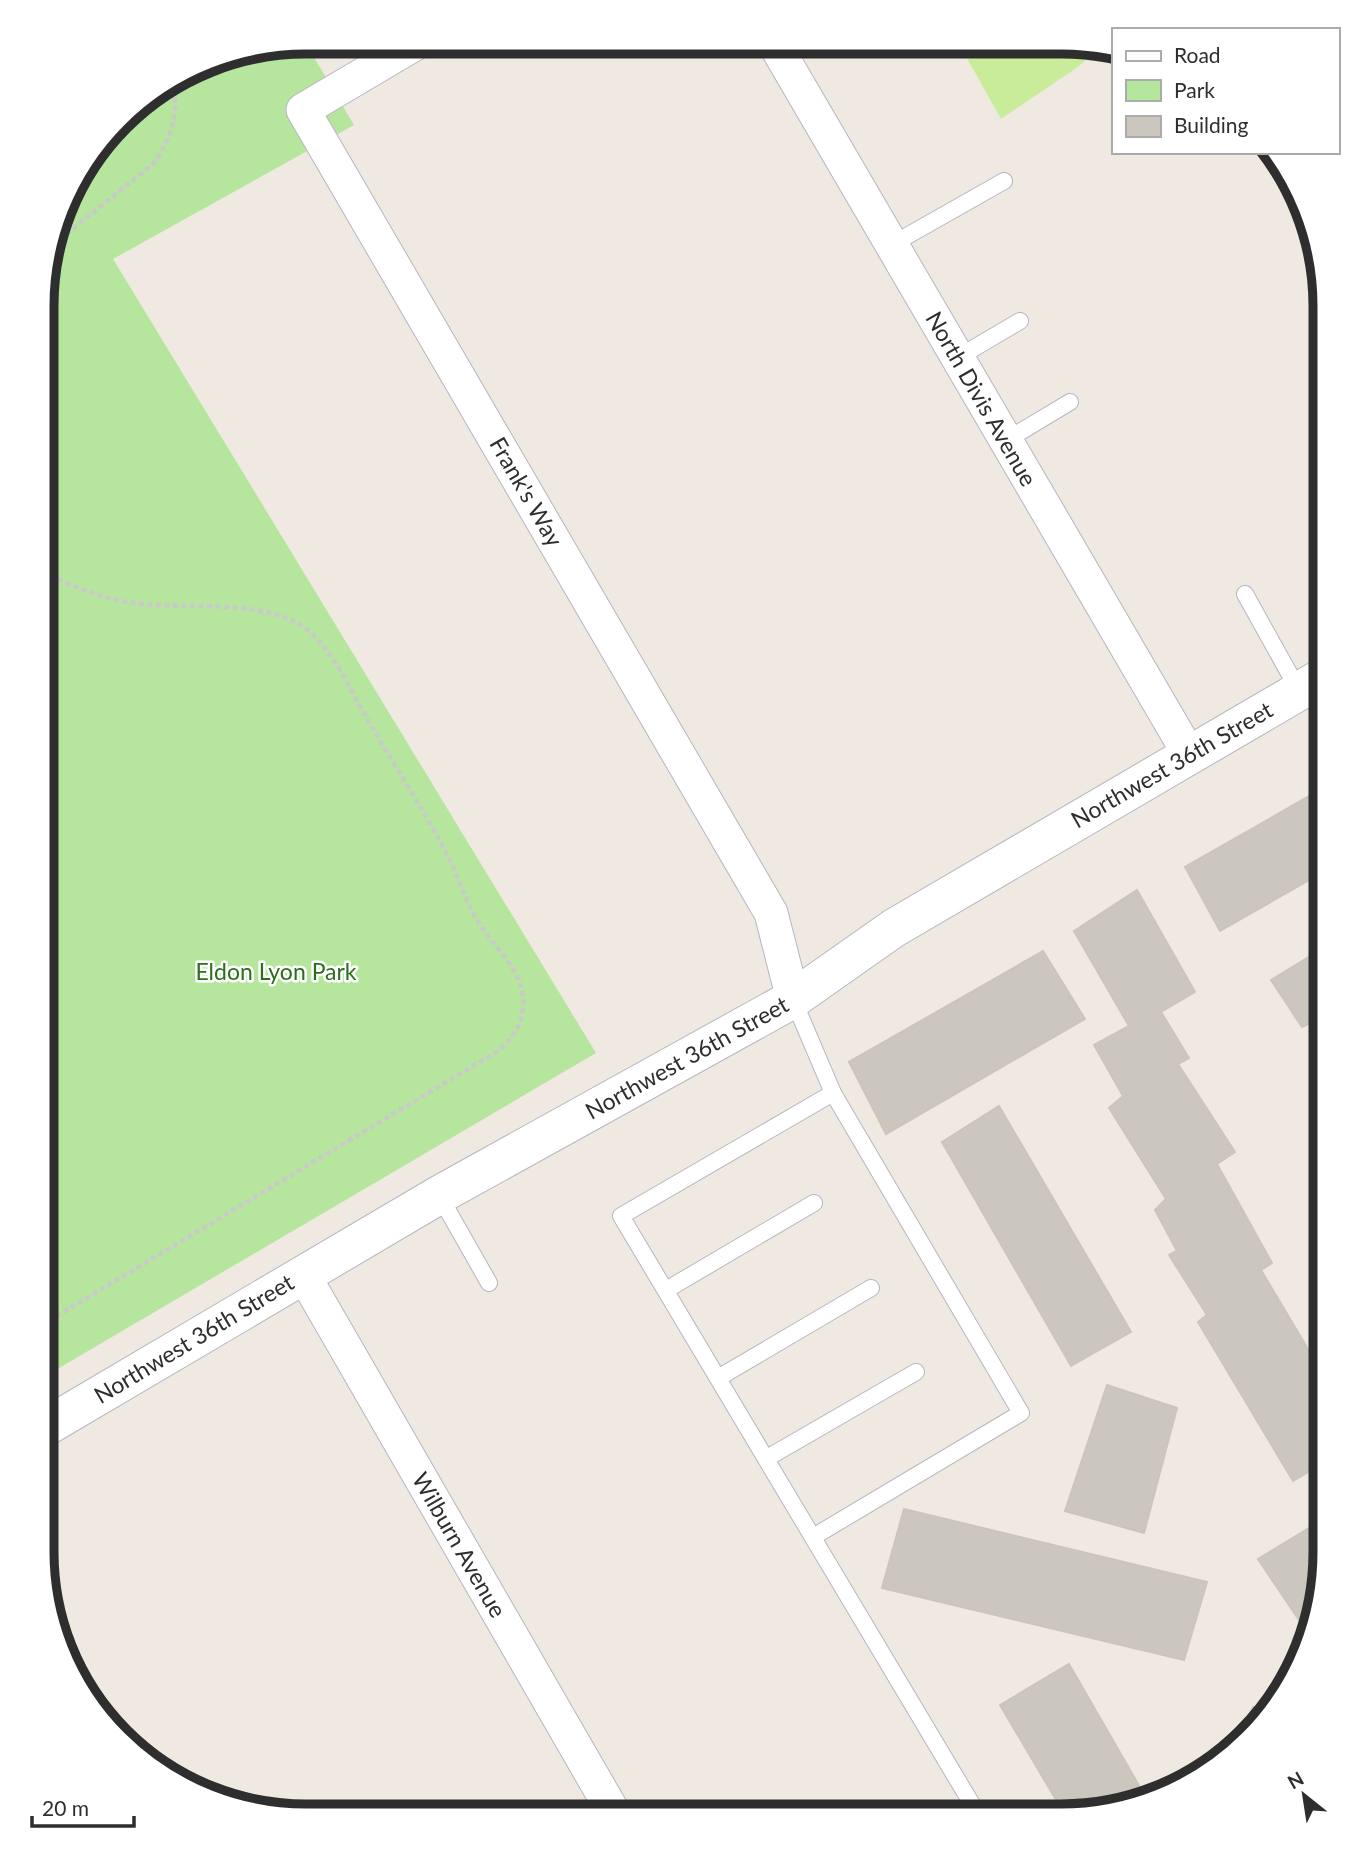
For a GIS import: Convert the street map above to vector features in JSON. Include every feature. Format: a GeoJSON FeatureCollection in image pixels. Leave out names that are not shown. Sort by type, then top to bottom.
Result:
{"type":"FeatureCollection","features":[{"type":"Feature","properties":{"kind":"street","name":"Frank's Way"},"geometry":{"type":"LineString","coordinates":[[398,54],[303,110],[771,913],[793,999]]}},
{"type":"Feature","properties":{"kind":"street","name":"North Divis Avenue"},"geometry":{"type":"LineString","coordinates":[[780,54],[1189,754]]}},
{"type":"Feature","properties":{"kind":"street","name":"Northwest 36th Street"},"geometry":{"type":"LineString","coordinates":[[54,1422],[439,1195],[793,999],[894,928],[1312,683]]}},
{"type":"Feature","properties":{"kind":"street","name":"Wilburn Avenue"},"geometry":{"type":"LineString","coordinates":[[303,1274],[609,1804]]}},
{"type":"Feature","properties":{"kind":"lane"},"geometry":{"type":"LineString","coordinates":[[891,245],[1004,181]]}},
{"type":"Feature","properties":{"kind":"lane"},"geometry":{"type":"LineString","coordinates":[[957,358],[1020,321]]}},
{"type":"Feature","properties":{"kind":"lane"},"geometry":{"type":"LineString","coordinates":[[1004,441],[1070,402]]}},
{"type":"Feature","properties":{"kind":"lane"},"geometry":{"type":"LineString","coordinates":[[1245,594],[1312,683]]}},
{"type":"Feature","properties":{"kind":"lane"},"geometry":{"type":"LineString","coordinates":[[793,999],[833,1093],[1021,1413],[813,1537]]}},
{"type":"Feature","properties":{"kind":"lane"},"geometry":{"type":"LineString","coordinates":[[833,1093],[621,1216],[972,1804]]}},
{"type":"Feature","properties":{"kind":"lane"},"geometry":{"type":"LineString","coordinates":[[439,1195],[489,1283]]}},
{"type":"Feature","properties":{"kind":"lane"},"geometry":{"type":"LineString","coordinates":[[666,1290],[814,1203]]}},
{"type":"Feature","properties":{"kind":"lane"},"geometry":{"type":"LineString","coordinates":[[718,1378],[871,1288]]}},
{"type":"Feature","properties":{"kind":"lane"},"geometry":{"type":"LineString","coordinates":[[767,1458],[916,1371]]}},
{"type":"Feature","properties":{"kind":"path"},"geometry":{"type":"LineString","coordinates":[[65,236],[153,164],[165,148],[174,128],[173,92]]}},
{"type":"Feature","properties":{"kind":"path"},"geometry":{"type":"LineString","coordinates":[[54,577],[94,595],[130,603],[249,610],[284,617],[304,627],[322,644],[342,675],[442,846],[475,916],[511,966],[523,996],[523,1011],[516,1031],[509,1042],[498,1051],[54,1318]]}},
{"type":"Feature","properties":{"kind":"green space","name":"Eldon Lyon Park"},"geometry":{"type":"Polygon","coordinates":[[[312,54],[354,125],[113,259],[596,1053],[54,1371],[56,273],[73,210],[106,153],[128,128],[153,106],[210,73],[273,56],[312,54]]]}},
{"type":"Feature","properties":{"kind":"green space"},"geometry":{"type":"Polygon","coordinates":[[[965,54],[1091,56],[1075,69],[1001,119],[965,54]]]}},
{"type":"Feature","properties":{"kind":"building"},"geometry":{"type":"Polygon","coordinates":[[[1313,794],[1313,878],[1220,931],[1185,867],[1313,794]]]}},
{"type":"Feature","properties":{"kind":"building"},"geometry":{"type":"Polygon","coordinates":[[[1137,890],[1195,992],[1161,1012],[1189,1058],[1178,1064],[1235,1152],[1217,1164],[1272,1263],[1261,1270],[1313,1357],[1313,1469],[1293,1481],[1198,1322],[1207,1315],[1169,1255],[1177,1251],[1155,1210],[1166,1199],[1109,1108],[1123,1096],[1094,1045],[1129,1026],[1074,931],[1137,890]]]}},
{"type":"Feature","properties":{"kind":"building"},"geometry":{"type":"Polygon","coordinates":[[[1043,951],[1085,1019],[886,1134],[849,1062],[1043,951]]]}},
{"type":"Feature","properties":{"kind":"building"},"geometry":{"type":"Polygon","coordinates":[[[1312,955],[1313,1022],[1302,1027],[1271,980],[1312,955]]]}},
{"type":"Feature","properties":{"kind":"building"},"geometry":{"type":"Polygon","coordinates":[[[999,1106],[1131,1332],[1071,1366],[942,1142],[999,1106]]]}},
{"type":"Feature","properties":{"kind":"building"},"geometry":{"type":"Polygon","coordinates":[[[1107,1385],[1177,1408],[1144,1533],[1065,1511],[1107,1385]]]}},
{"type":"Feature","properties":{"kind":"building"},"geometry":{"type":"Polygon","coordinates":[[[904,1509],[1207,1582],[1184,1660],[882,1588],[904,1509]]]}},
{"type":"Feature","properties":{"kind":"building"},"geometry":{"type":"Polygon","coordinates":[[[1313,1526],[1311,1585],[1302,1624],[1258,1559],[1313,1526]]]}},
{"type":"Feature","properties":{"kind":"building"},"geometry":{"type":"Polygon","coordinates":[[[1069,1664],[1142,1790],[1094,1802],[1058,1804],[1000,1705],[1069,1664]]]}},
{"type":"Feature","properties":{"kind":"building"},"geometry":{"type":"Polygon","coordinates":[[[1253,1707],[1257,1709],[1250,1718],[1244,1724],[1253,1707]]]}}]}
